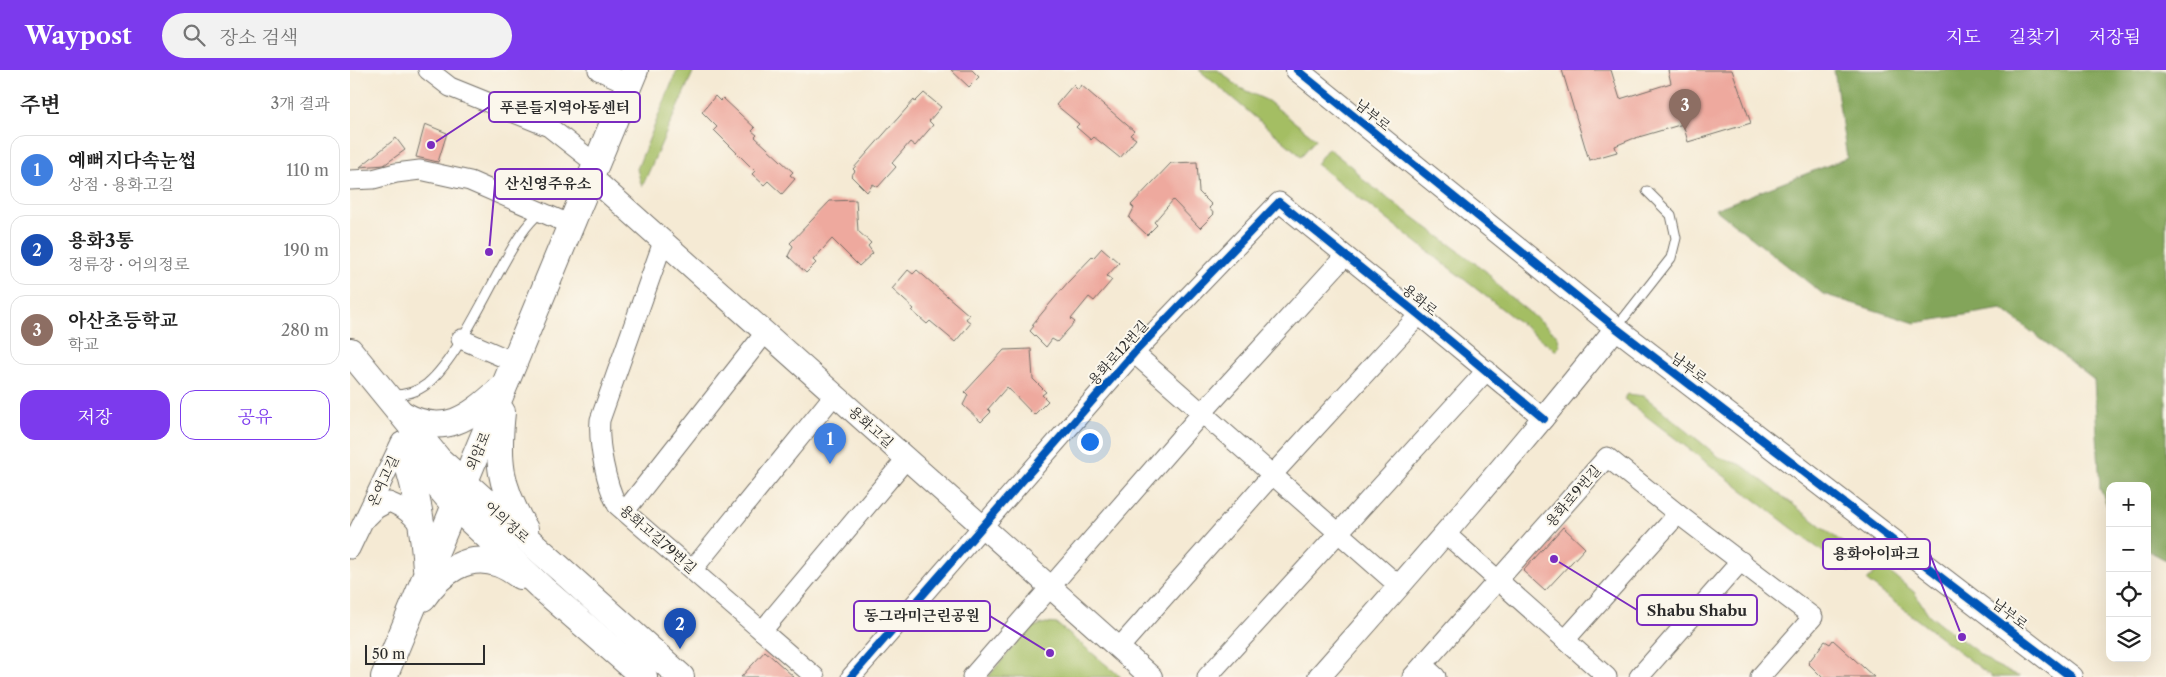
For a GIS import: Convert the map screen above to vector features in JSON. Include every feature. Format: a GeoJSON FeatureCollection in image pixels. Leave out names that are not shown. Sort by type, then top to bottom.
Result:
{"type":"FeatureCollection","features":[{"type":"Feature","properties":{"kind":"main road","name":"외암로"},"geometry":{"type":"LineString","coordinates":[[384,677],[632,77]]}},
{"type":"Feature","properties":{"kind":"main road","name":"어의정로"},"geometry":{"type":"LineString","coordinates":[[350,351],[439,460],[460,495],[543,589],[644,677]]}},
{"type":"Feature","properties":{"kind":"main road"},"geometry":{"type":"LineString","coordinates":[[393,404],[417,423],[437,426],[462,420],[484,405],[510,374]]}},
{"type":"Feature","properties":{"kind":"main road"},"geometry":{"type":"LineString","coordinates":[[510,374],[499,445],[502,481],[512,508],[545,556]]}},
{"type":"Feature","properties":{"kind":"main road","name":"어의정로"},"geometry":{"type":"LineString","coordinates":[[350,378],[401,442],[460,495],[545,556],[681,677]]}},
{"type":"Feature","properties":{"kind":"main road"},"geometry":{"type":"LineString","coordinates":[[401,442],[417,494],[424,531],[427,574]]}},
{"type":"Feature","properties":{"kind":"main road"},"geometry":{"type":"LineString","coordinates":[[408,619],[433,583],[453,568],[472,560],[499,564],[543,589]]}},
{"type":"Feature","properties":{"kind":"street"},"geometry":{"type":"LineString","coordinates":[[428,70],[450,87],[549,127],[594,171]]}},
{"type":"Feature","properties":{"kind":"street"},"geometry":{"type":"LineString","coordinates":[[598,70],[632,77]]}},
{"type":"Feature","properties":{"kind":"street","name":"남부로"},"geometry":{"type":"LineString","coordinates":[[1297,70],[1616,328],[2071,677]]}},
{"type":"Feature","properties":{"kind":"street"},"geometry":{"type":"LineString","coordinates":[[350,180],[373,179],[396,172],[420,170],[470,181],[571,225]]}},
{"type":"Feature","properties":{"kind":"street","name":"용화고길"},"geometry":{"type":"LineString","coordinates":[[594,171],[663,242],[1151,677]]}},
{"type":"Feature","properties":{"kind":"street","name":"용화로"},"geometry":{"type":"LineString","coordinates":[[1279,202],[1487,370],[1544,419]]}},
{"type":"Feature","properties":{"kind":"street","name":"용화로12번길"},"geometry":{"type":"LineString","coordinates":[[851,677],[1134,353],[1279,202]]}},
{"type":"Feature","properties":{"kind":"street","name":"용화고길79번길"},"geometry":{"type":"LineString","coordinates":[[663,242],[600,420],[599,432],[611,492],[617,505],[815,677]]}},
{"type":"Feature","properties":{"kind":"street"},"geometry":{"type":"LineString","coordinates":[[972,677],[1202,413],[1346,256]]}},
{"type":"Feature","properties":{"kind":"street"},"geometry":{"type":"LineString","coordinates":[[1118,649],[1272,475],[1419,315]]}},
{"type":"Feature","properties":{"kind":"street"},"geometry":{"type":"LineString","coordinates":[[1319,677],[1446,534],[1544,419],[1616,328]]}},
{"type":"Feature","properties":{"kind":"street"},"geometry":{"type":"LineString","coordinates":[[625,511],[765,333]]}},
{"type":"Feature","properties":{"kind":"street"},"geometry":{"type":"LineString","coordinates":[[461,339],[510,374]]}},
{"type":"Feature","properties":{"kind":"street","name":"용화로12번길"},"geometry":{"type":"LineString","coordinates":[[1134,353],[1399,586]]}},
{"type":"Feature","properties":{"kind":"street"},"geometry":{"type":"LineString","coordinates":[[1207,677],[1487,370]]}},
{"type":"Feature","properties":{"kind":"street"},"geometry":{"type":"LineString","coordinates":[[693,570],[834,394]]}},
{"type":"Feature","properties":{"kind":"street","name":"온여고길"},"geometry":{"type":"LineString","coordinates":[[351,545],[365,520],[401,442]]}},
{"type":"Feature","properties":{"kind":"street","name":"용화로9번길"},"geometry":{"type":"LineString","coordinates":[[1424,673],[1498,582],[1607,457],[1678,514],[1814,617],[1760,677]]}},
{"type":"Feature","properties":{"kind":"street"},"geometry":{"type":"LineString","coordinates":[[762,631],[906,459]]}},
{"type":"Feature","properties":{"kind":"street","name":"온여고길"},"geometry":{"type":"LineString","coordinates":[[365,520],[376,509],[389,502],[402,507],[415,517],[424,531]]}},
{"type":"Feature","properties":{"kind":"street"},"geometry":{"type":"LineString","coordinates":[[1565,640],[1678,514]]}},
{"type":"Feature","properties":{"kind":"street"},"geometry":{"type":"LineString","coordinates":[[1446,534],[1607,677]]}},
{"type":"Feature","properties":{"kind":"street"},"geometry":{"type":"LineString","coordinates":[[1639,677],[1741,561]]}},
{"type":"Feature","properties":{"kind":"lane"},"geometry":{"type":"LineString","coordinates":[[1616,328],[1671,258],[1676,238],[1671,215],[1647,190]]}},
{"type":"Feature","properties":{"kind":"lane"},"geometry":{"type":"LineString","coordinates":[[393,404],[426,385],[441,370],[461,339],[512,249],[530,222],[541,212]]}},
{"type":"Feature","properties":{"kind":"green space"},"geometry":{"type":"Polygon","coordinates":[[[677,70],[694,70],[642,187],[637,169],[677,70]]]}},
{"type":"Feature","properties":{"kind":"green space"},"geometry":{"type":"Polygon","coordinates":[[[1199,70],[1218,70],[1240,88],[1268,101],[1316,139],[1301,156],[1199,70]]]}},
{"type":"Feature","properties":{"kind":"green space"},"geometry":{"type":"Polygon","coordinates":[[[1834,70],[2166,70],[2166,560],[2151,552],[2151,482],[2106,482],[2106,503],[2100,489],[2094,380],[2002,309],[1915,323],[1823,294],[1715,209],[1847,158],[1834,70]]]}},
{"type":"Feature","properties":{"kind":"green space"},"geometry":{"type":"Polygon","coordinates":[[[1328,148],[1353,168],[1362,179],[1487,272],[1502,290],[1557,335],[1560,345],[1556,351],[1316,164],[1328,148]]]}},
{"type":"Feature","properties":{"kind":"green space"},"geometry":{"type":"Polygon","coordinates":[[[1628,394],[1644,396],[1719,457],[1742,465],[1861,557],[1849,572],[1624,399],[1628,394]]]}},
{"type":"Feature","properties":{"kind":"green space"},"geometry":{"type":"Polygon","coordinates":[[[1884,568],[1914,592],[1929,615],[1993,664],[2020,677],[1992,677],[1867,581],[1878,569],[1884,568]]]}},
{"type":"Feature","properties":{"kind":"green space"},"geometry":{"type":"Polygon","coordinates":[[[1046,623],[1057,624],[1121,677],[988,677],[1029,628],[1046,623]]]}},
{"type":"Feature","properties":{"kind":"building"},"geometry":{"type":"Polygon","coordinates":[[[951,70],[972,70],[979,77],[969,87],[951,70]]]}},
{"type":"Feature","properties":{"kind":"building"},"geometry":{"type":"Polygon","coordinates":[[[1562,70],[1611,70],[1620,99],[1671,83],[1668,70],[1732,70],[1751,123],[1688,142],[1683,124],[1632,139],[1615,146],[1617,152],[1589,160],[1562,70]]]}},
{"type":"Feature","properties":{"kind":"building"},"geometry":{"type":"Polygon","coordinates":[[[1073,85],[1078,90],[1081,85],[1134,131],[1130,135],[1136,139],[1120,158],[1094,137],[1091,140],[1076,127],[1079,124],[1056,105],[1073,85]]]}},
{"type":"Feature","properties":{"kind":"building"},"geometry":{"type":"Polygon","coordinates":[[[924,93],[941,107],[929,121],[933,125],[915,146],[910,142],[892,163],[896,167],[878,187],[873,184],[867,192],[851,176],[855,171],[853,169],[914,100],[915,102],[924,93]]]}},
{"type":"Feature","properties":{"kind":"building"},"geometry":{"type":"Polygon","coordinates":[[[715,96],[720,101],[723,98],[755,128],[752,131],[757,135],[755,137],[793,172],[790,175],[795,179],[782,194],[768,181],[764,185],[752,174],[755,171],[714,130],[717,127],[702,112],[715,96]]]}},
{"type":"Feature","properties":{"kind":"building"},"geometry":{"type":"Polygon","coordinates":[[[425,124],[447,133],[438,162],[416,157],[425,124]]]}},
{"type":"Feature","properties":{"kind":"building"},"geometry":{"type":"Polygon","coordinates":[[[396,138],[405,150],[384,165],[360,167],[396,138]]]}},
{"type":"Feature","properties":{"kind":"building"},"geometry":{"type":"Polygon","coordinates":[[[1197,162],[1199,192],[1212,205],[1209,208],[1214,214],[1200,228],[1173,200],[1154,222],[1157,225],[1147,235],[1129,218],[1134,208],[1131,205],[1171,163],[1197,162]]]}},
{"type":"Feature","properties":{"kind":"building"},"geometry":{"type":"Polygon","coordinates":[[[856,200],[858,231],[871,243],[868,246],[873,253],[859,266],[832,239],[813,260],[816,263],[806,273],[788,256],[793,246],[790,243],[830,201],[856,200]]]}},
{"type":"Feature","properties":{"kind":"building"},"geometry":{"type":"Polygon","coordinates":[[[1102,248],[1119,263],[1107,276],[1112,280],[1094,301],[1089,297],[1071,319],[1075,322],[1057,342],[1052,339],[1046,347],[1030,331],[1034,326],[1032,325],[1068,282],[1102,248]]]}},
{"type":"Feature","properties":{"kind":"building"},"geometry":{"type":"Polygon","coordinates":[[[908,270],[913,274],[917,270],[969,315],[966,319],[971,323],[955,342],[930,321],[927,324],[892,289],[908,270]]]}},
{"type":"Feature","properties":{"kind":"building"},"geometry":{"type":"Polygon","coordinates":[[[1031,349],[1033,379],[1046,392],[1042,395],[1048,401],[1034,415],[1007,387],[988,409],[991,412],[981,422],[963,405],[968,395],[965,392],[1004,350],[1031,349]]]}},
{"type":"Feature","properties":{"kind":"building"},"geometry":{"type":"Polygon","coordinates":[[[1563,527],[1585,548],[1545,591],[1523,571],[1563,527]]]}},
{"type":"Feature","properties":{"kind":"building"},"geometry":{"type":"Polygon","coordinates":[[[1833,640],[1874,677],[1822,677],[1808,663],[1825,641],[1830,644],[1833,640]]]}},
{"type":"Feature","properties":{"kind":"building"},"geometry":{"type":"Polygon","coordinates":[[[765,651],[794,677],[741,677],[765,651]]]}},
{"type":"Feature","properties":{"kind":"cycle path"},"geometry":{"type":"LineString","coordinates":[[1297,70],[1616,328],[2071,677]]}},
{"type":"Feature","properties":{"kind":"cycle path"},"geometry":{"type":"LineString","coordinates":[[851,677],[1134,353],[1279,202],[1544,419]]}},
{"type":"Feature","properties":{"kind":"place","name":"아산초등학교"},"geometry":{"type":"Point","coordinates":[1685,130]}},
{"type":"Feature","properties":{"kind":"place","name":"푸른들지역아동센터"},"geometry":{"type":"Point","coordinates":[431,145]}},
{"type":"Feature","properties":{"kind":"place","name":"산신영주유소"},"geometry":{"type":"Point","coordinates":[489,252]}},
{"type":"Feature","properties":{"kind":"place","name":"예뻐지다속눈썹"},"geometry":{"type":"Point","coordinates":[830,464]}},
{"type":"Feature","properties":{"kind":"place","name":"Shabu Shabu"},"geometry":{"type":"Point","coordinates":[1554,559]}},
{"type":"Feature","properties":{"kind":"place","name":"용화아이파크"},"geometry":{"type":"Point","coordinates":[1962,637]}},
{"type":"Feature","properties":{"kind":"place","name":"용화3통"},"geometry":{"type":"Point","coordinates":[680,649]}},
{"type":"Feature","properties":{"kind":"place","name":"동그라미근린공원"},"geometry":{"type":"Point","coordinates":[1050,653]}}]}
